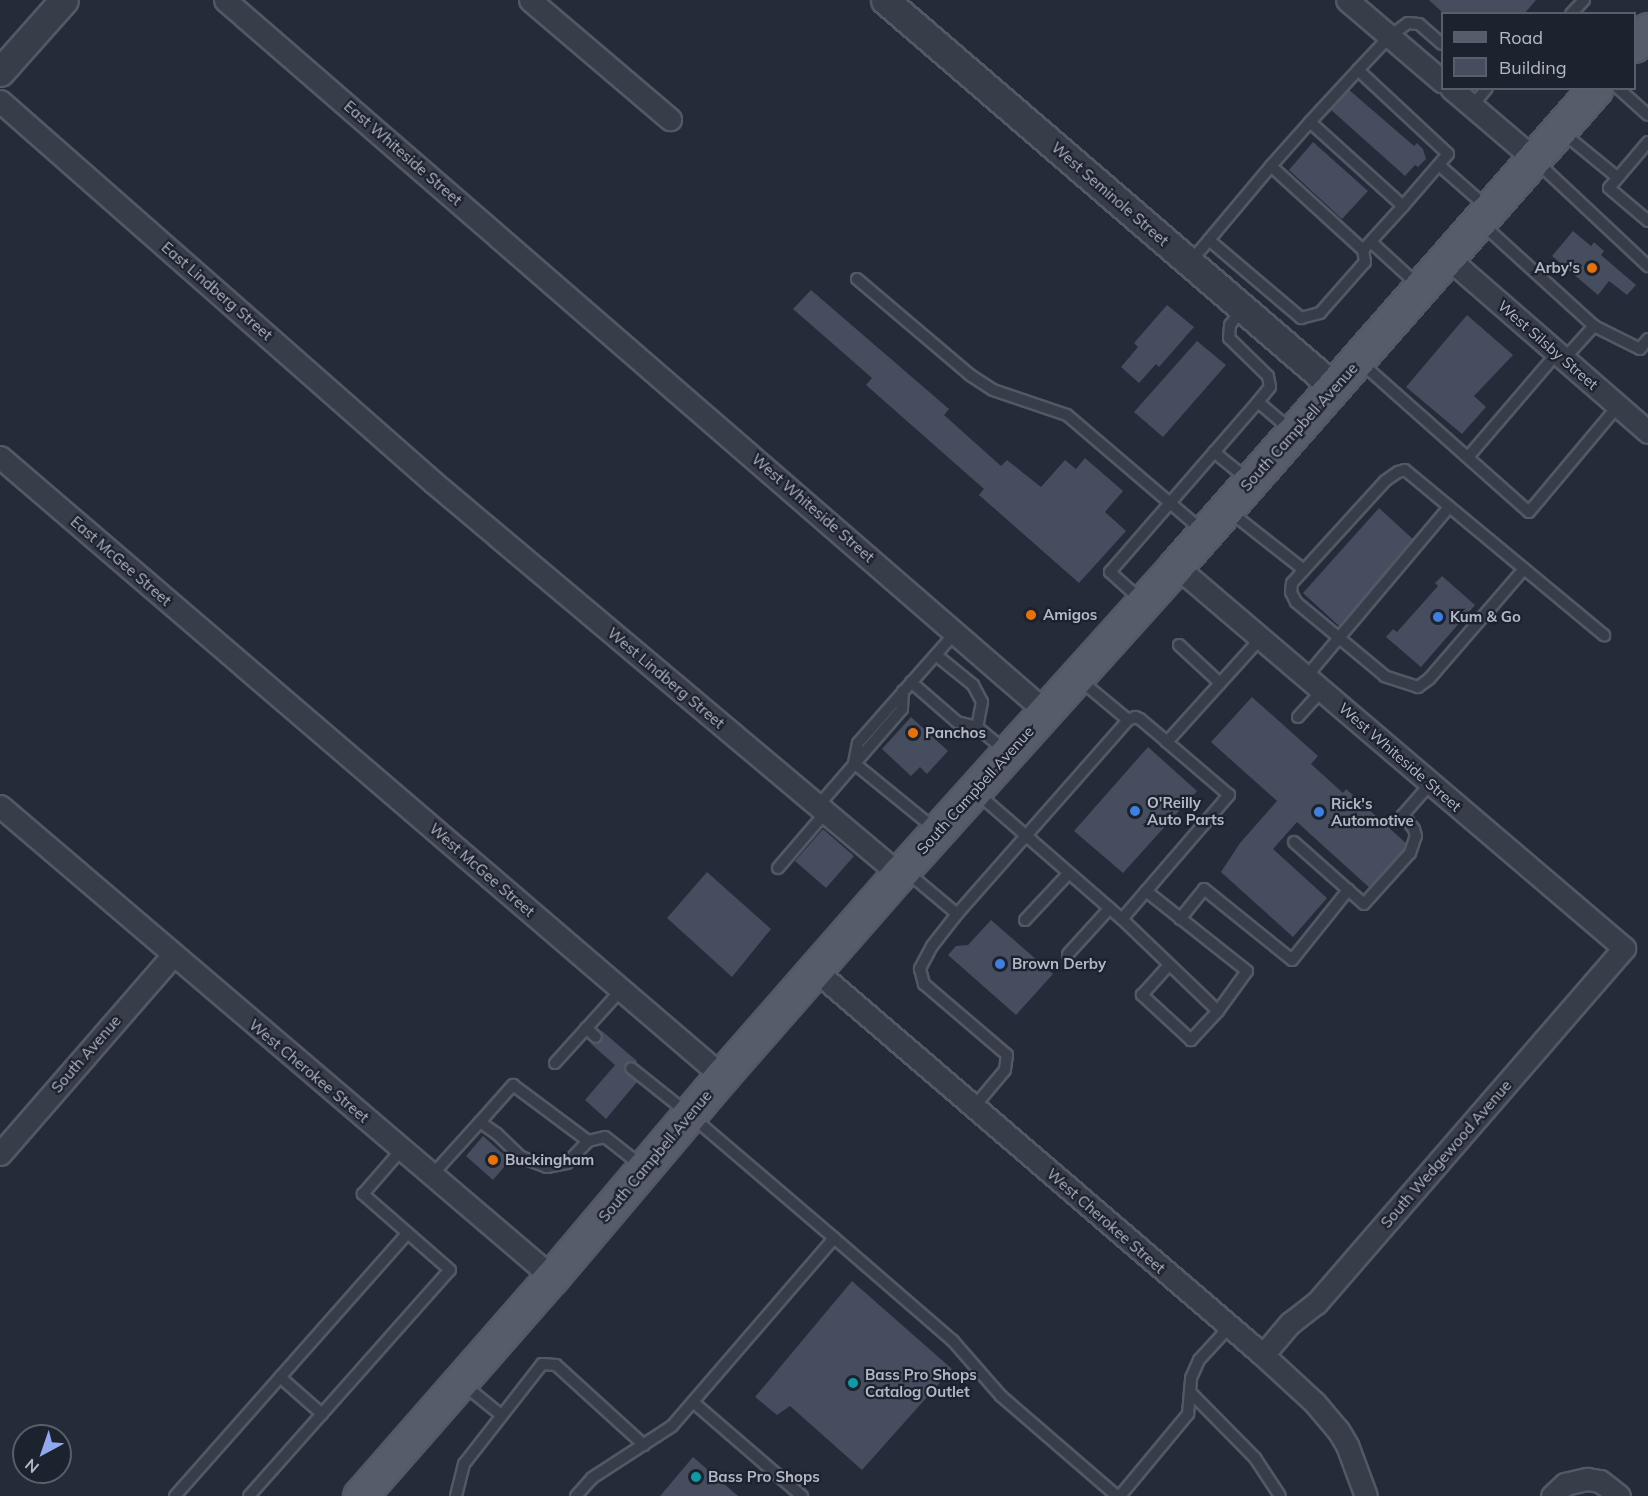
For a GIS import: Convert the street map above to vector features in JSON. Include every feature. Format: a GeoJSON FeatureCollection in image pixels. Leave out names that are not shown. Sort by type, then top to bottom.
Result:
{"type":"FeatureCollection","features":[{"type":"Feature","properties":{"kind":"main road","name":"South Campbell Avenue"},"geometry":{"type":"LineString","coordinates":[[360,1496],[552,1277],[722,1076],[901,871],[1144,603],[1594,90]]}},
{"type":"Feature","properties":{"kind":"street"},"geometry":{"type":"LineString","coordinates":[[0,72],[64,0]]}},
{"type":"Feature","properties":{"kind":"street","name":"East Whiteside Street"},"geometry":{"type":"LineString","coordinates":[[225,0],[580,305]]}},
{"type":"Feature","properties":{"kind":"street"},"geometry":{"type":"LineString","coordinates":[[530,0],[670,119]]}},
{"type":"Feature","properties":{"kind":"street","name":"West Seminole Street"},"geometry":{"type":"LineString","coordinates":[[885,0],[1334,387]]}},
{"type":"Feature","properties":{"kind":"street"},"geometry":{"type":"LineString","coordinates":[[1347,0],[1441,79]]}},
{"type":"Feature","properties":{"kind":"street"},"geometry":{"type":"LineString","coordinates":[[1453,90],[1534,159]]}},
{"type":"Feature","properties":{"kind":"street","name":"East Lindberg Street"},"geometry":{"type":"LineString","coordinates":[[0,101],[433,482]]}},
{"type":"Feature","properties":{"kind":"street","name":"West Silsby Street"},"geometry":{"type":"LineString","coordinates":[[1448,258],[1648,432]]}},
{"type":"Feature","properties":{"kind":"street","name":"West Whiteside Street"},"geometry":{"type":"LineString","coordinates":[[580,305],[1046,712]]}},
{"type":"Feature","properties":{"kind":"street","name":"East McGee Street"},"geometry":{"type":"LineString","coordinates":[[0,457],[242,665]]}},
{"type":"Feature","properties":{"kind":"street","name":"West Lindberg Street"},"geometry":{"type":"LineString","coordinates":[[433,482],[822,809],[901,871]]}},
{"type":"Feature","properties":{"kind":"street","name":"West Whiteside Street"},"geometry":{"type":"LineString","coordinates":[[1176,566],[1624,948]]}},
{"type":"Feature","properties":{"kind":"street","name":"West McGee Street"},"geometry":{"type":"LineString","coordinates":[[242,665],[722,1076]]}},
{"type":"Feature","properties":{"kind":"street","name":"West Cherokee Street"},"geometry":{"type":"LineString","coordinates":[[0,806],[552,1277]]}},
{"type":"Feature","properties":{"kind":"street","name":"South Wedgewood Avenue"},"geometry":{"type":"LineString","coordinates":[[1263,1355],[1290,1323],[1316,1303],[1624,948]]}},
{"type":"Feature","properties":{"kind":"street","name":"South Avenue"},"geometry":{"type":"LineString","coordinates":[[0,1154],[173,955]]}},
{"type":"Feature","properties":{"kind":"street","name":"West Cherokee Street"},"geometry":{"type":"LineString","coordinates":[[815,970],[1230,1326],[1315,1403],[1338,1430],[1355,1462],[1366,1496]]}},
{"type":"Feature","properties":{"kind":"street"},"geometry":{"type":"LineString","coordinates":[[1555,1492],[1572,1481],[1593,1479],[1605,1484],[1619,1496]]}},
{"type":"Feature","properties":{"kind":"lane"},"geometry":{"type":"LineString","coordinates":[[1573,12],[1584,0]]}},
{"type":"Feature","properties":{"kind":"lane"},"geometry":{"type":"LineString","coordinates":[[1190,262],[1271,166],[1390,36],[1408,23],[1414,22],[1441,42]]}},
{"type":"Feature","properties":{"kind":"lane"},"geometry":{"type":"LineString","coordinates":[[1209,240],[1302,318],[1320,313],[1365,262],[1367,246],[1448,154],[1358,70]]}},
{"type":"Feature","properties":{"kind":"lane"},"geometry":{"type":"LineString","coordinates":[[1472,106],[1485,90]]}},
{"type":"Feature","properties":{"kind":"lane"},"geometry":{"type":"LineString","coordinates":[[1620,90],[1648,115]]}},
{"type":"Feature","properties":{"kind":"lane"},"geometry":{"type":"LineString","coordinates":[[1310,122],[1403,206]]}},
{"type":"Feature","properties":{"kind":"lane"},"geometry":{"type":"LineString","coordinates":[[1560,130],[1618,178]]}},
{"type":"Feature","properties":{"kind":"lane"},"geometry":{"type":"LineString","coordinates":[[1648,142],[1609,188],[1648,221]]}},
{"type":"Feature","properties":{"kind":"lane"},"geometry":{"type":"LineString","coordinates":[[1534,159],[1648,266]]}},
{"type":"Feature","properties":{"kind":"lane"},"geometry":{"type":"LineString","coordinates":[[1439,165],[1485,216],[1594,326],[1640,349],[1648,339]]}},
{"type":"Feature","properties":{"kind":"lane"},"geometry":{"type":"LineString","coordinates":[[1271,166],[1367,246],[1422,288]]}},
{"type":"Feature","properties":{"kind":"lane"},"geometry":{"type":"LineString","coordinates":[[857,279],[970,375],[993,390],[1067,415],[1171,503],[1216,521],[1304,570]]}},
{"type":"Feature","properties":{"kind":"lane"},"geometry":{"type":"LineString","coordinates":[[1144,603],[1110,572],[1270,387],[1268,376],[1229,338],[1230,325],[1243,308]]}},
{"type":"Feature","properties":{"kind":"lane"},"geometry":{"type":"LineString","coordinates":[[1468,457],[1560,356],[1594,326]]}},
{"type":"Feature","properties":{"kind":"lane"},"geometry":{"type":"LineString","coordinates":[[1359,360],[1529,512],[1618,406]]}},
{"type":"Feature","properties":{"kind":"lane"},"geometry":{"type":"LineString","coordinates":[[1258,402],[1294,433]]}},
{"type":"Feature","properties":{"kind":"lane"},"geometry":{"type":"LineString","coordinates":[[1214,452],[1251,482]]}},
{"type":"Feature","properties":{"kind":"lane"},"geometry":{"type":"LineString","coordinates":[[1524,569],[1429,679],[1418,687],[1384,676],[1296,602],[1291,592],[1292,583],[1385,481],[1405,470],[1604,635]]}},
{"type":"Feature","properties":{"kind":"lane"},"geometry":{"type":"LineString","coordinates":[[1298,717],[1314,683],[1340,639],[1449,507]]}},
{"type":"Feature","properties":{"kind":"lane"},"geometry":{"type":"LineString","coordinates":[[778,868],[855,763],[858,743],[956,633]]}},
{"type":"Feature","properties":{"kind":"lane"},"geometry":{"type":"LineString","coordinates":[[1167,742],[1261,638]]}},
{"type":"Feature","properties":{"kind":"lane"},"geometry":{"type":"LineString","coordinates":[[1179,645],[1220,682]]}},
{"type":"Feature","properties":{"kind":"lane"},"geometry":{"type":"LineString","coordinates":[[936,655],[973,685],[982,702],[977,727]]}},
{"type":"Feature","properties":{"kind":"lane"},"geometry":{"type":"LineString","coordinates":[[1077,677],[1128,720]]}},
{"type":"Feature","properties":{"kind":"lane"},"geometry":{"type":"LineString","coordinates":[[911,682],[957,722],[977,727],[1009,753]]}},
{"type":"Feature","properties":{"kind":"lane"},"geometry":{"type":"LineString","coordinates":[[974,1107],[1005,1070],[1007,1055],[924,984],[920,969],[932,946],[957,914],[1128,720],[1135,717],[1229,795],[1122,919]]}},
{"type":"Feature","properties":{"kind":"lane"},"geometry":{"type":"LineString","coordinates":[[855,763],[937,831]]}},
{"type":"Feature","properties":{"kind":"lane"},"geometry":{"type":"LineString","coordinates":[[1294,842],[1364,904],[1410,853],[1416,836],[1402,815],[1431,783]]}},
{"type":"Feature","properties":{"kind":"lane"},"geometry":{"type":"LineString","coordinates":[[975,790],[1110,908],[1168,966],[1218,1011]]}},
{"type":"Feature","properties":{"kind":"lane"},"geometry":{"type":"LineString","coordinates":[[901,871],[957,914]]}},
{"type":"Feature","properties":{"kind":"lane"},"geometry":{"type":"LineString","coordinates":[[1025,920],[1069,873]]}},
{"type":"Feature","properties":{"kind":"lane"},"geometry":{"type":"LineString","coordinates":[[1180,919],[1204,890],[1292,960],[1348,890]]}},
{"type":"Feature","properties":{"kind":"lane"},"geometry":{"type":"LineString","coordinates":[[1146,891],[1247,971],[1218,1011],[1191,1040],[1142,994],[1168,966]]}},
{"type":"Feature","properties":{"kind":"lane"},"geometry":{"type":"LineString","coordinates":[[1068,954],[1110,908]]}},
{"type":"Feature","properties":{"kind":"lane"},"geometry":{"type":"LineString","coordinates":[[555,1063],[621,990]]}},
{"type":"Feature","properties":{"kind":"lane"},"geometry":{"type":"LineString","coordinates":[[586,1028],[596,1037]]}},
{"type":"Feature","properties":{"kind":"lane"},"geometry":{"type":"LineString","coordinates":[[631,1068],[690,1114],[953,1341],[1001,1396],[1119,1496],[1188,1414],[1191,1378],[1199,1360],[1230,1326]]}},
{"type":"Feature","properties":{"kind":"lane"},"geometry":{"type":"LineString","coordinates":[[432,1175],[513,1085],[588,1141]]}},
{"type":"Feature","properties":{"kind":"lane"},"geometry":{"type":"LineString","coordinates":[[480,1122],[497,1134],[521,1157],[547,1167],[567,1164],[588,1141],[605,1137],[644,1168]]}},
{"type":"Feature","properties":{"kind":"lane"},"geometry":{"type":"LineString","coordinates":[[249,1496],[450,1270],[363,1194],[402,1149]]}},
{"type":"Feature","properties":{"kind":"lane"},"geometry":{"type":"LineString","coordinates":[[175,1496],[408,1233]]}},
{"type":"Feature","properties":{"kind":"lane"},"geometry":{"type":"LineString","coordinates":[[576,1496],[592,1478],[672,1426],[834,1238]]}},
{"type":"Feature","properties":{"kind":"lane"},"geometry":{"type":"LineString","coordinates":[[456,1496],[464,1464],[542,1364],[548,1362],[556,1365],[644,1445]]}},
{"type":"Feature","properties":{"kind":"lane"},"geometry":{"type":"LineString","coordinates":[[280,1377],[322,1414]]}},
{"type":"Feature","properties":{"kind":"lane"},"geometry":{"type":"LineString","coordinates":[[461,1382],[501,1415]]}},
{"type":"Feature","properties":{"kind":"lane"},"geometry":{"type":"LineString","coordinates":[[1191,1392],[1255,1458],[1280,1496]]}},
{"type":"Feature","properties":{"kind":"lane"},"geometry":{"type":"LineString","coordinates":[[693,1402],[802,1496]]}},
{"type":"Feature","properties":{"kind":"building"},"geometry":{"type":"Polygon","coordinates":[[[1429,0],[1536,0],[1526,12],[1442,12],[1429,0]]]}},
{"type":"Feature","properties":{"kind":"building"},"geometry":{"type":"Polygon","coordinates":[[[1348,89],[1414,146],[1417,143],[1423,149],[1426,159],[1418,167],[1415,165],[1405,176],[1330,109],[1348,89]]]}},
{"type":"Feature","properties":{"kind":"building"},"geometry":{"type":"Polygon","coordinates":[[[1313,142],[1368,191],[1342,219],[1289,170],[1313,142]]]}},
{"type":"Feature","properties":{"kind":"building","name":"Arby's"},"geometry":{"type":"Polygon","coordinates":[[[1573,231],[1591,246],[1594,242],[1604,251],[1601,255],[1636,285],[1627,295],[1609,281],[1598,295],[1552,256],[1573,231]]]}},
{"type":"Feature","properties":{"kind":"building"},"geometry":{"type":"Polygon","coordinates":[[[811,290],[949,409],[944,415],[1001,466],[1007,460],[1041,487],[1065,460],[1076,469],[1085,458],[1123,491],[1105,512],[1126,531],[1079,583],[979,495],[984,489],[866,385],[872,378],[793,309],[811,290]]]}},
{"type":"Feature","properties":{"kind":"building"},"geometry":{"type":"Polygon","coordinates":[[[1167,305],[1194,327],[1159,367],[1156,364],[1139,383],[1121,367],[1138,347],[1134,343],[1167,305]]]}},
{"type":"Feature","properties":{"kind":"building"},"geometry":{"type":"Polygon","coordinates":[[[1467,315],[1513,355],[1474,396],[1486,407],[1462,434],[1406,387],[1467,315]]]}},
{"type":"Feature","properties":{"kind":"building"},"geometry":{"type":"Polygon","coordinates":[[[1197,341],[1226,365],[1163,437],[1134,412],[1197,341]]]}},
{"type":"Feature","properties":{"kind":"building"},"geometry":{"type":"Polygon","coordinates":[[[1379,508],[1415,541],[1339,626],[1303,593],[1379,508]]]}},
{"type":"Feature","properties":{"kind":"building","name":"Kum & Go"},"geometry":{"type":"Polygon","coordinates":[[[1442,576],[1475,605],[1421,667],[1386,637],[1393,629],[1397,632],[1438,586],[1435,583],[1442,576]]]}},
{"type":"Feature","properties":{"kind":"building","name":"Rick's Automotive"},"geometry":{"type":"Polygon","coordinates":[[[1252,697],[1318,756],[1311,764],[1343,793],[1346,789],[1409,846],[1372,890],[1297,822],[1273,849],[1327,898],[1293,937],[1221,872],[1240,843],[1277,801],[1211,742],[1252,697]]]}},
{"type":"Feature","properties":{"kind":"building","name":"Panchos"},"geometry":{"type":"Polygon","coordinates":[[[911,717],[948,751],[927,774],[920,767],[911,776],[882,749],[911,717]]]}},
{"type":"Feature","properties":{"kind":"building","name":"O'Reilly Auto Parts"},"geometry":{"type":"Polygon","coordinates":[[[1148,747],[1197,791],[1123,873],[1074,831],[1148,747]]]}},
{"type":"Feature","properties":{"kind":"building"},"geometry":{"type":"Polygon","coordinates":[[[823,829],[854,856],[826,888],[795,861],[823,829]]]}},
{"type":"Feature","properties":{"kind":"building"},"geometry":{"type":"Polygon","coordinates":[[[707,872],[771,929],[732,977],[667,918],[707,872]]]}},
{"type":"Feature","properties":{"kind":"building","name":"Brown Derby"},"geometry":{"type":"Polygon","coordinates":[[[991,920],[1053,974],[1016,1015],[948,955],[956,946],[968,945],[991,920]]]}},
{"type":"Feature","properties":{"kind":"building"},"geometry":{"type":"Polygon","coordinates":[[[602,1031],[637,1061],[627,1074],[637,1082],[606,1119],[585,1100],[615,1065],[591,1044],[602,1031]]]}},
{"type":"Feature","properties":{"kind":"building"},"geometry":{"type":"Polygon","coordinates":[[[483,1136],[510,1160],[493,1180],[466,1156],[483,1136]]]}},
{"type":"Feature","properties":{"kind":"building","name":"Bass Pro Shops Catalog Outlet"},"geometry":{"type":"Polygon","coordinates":[[[852,1281],[952,1369],[862,1470],[790,1406],[777,1415],[755,1397],[852,1281]]]}},
{"type":"Feature","properties":{"kind":"building","name":"Bass Pro Shops"},"geometry":{"type":"Polygon","coordinates":[[[693,1457],[738,1496],[660,1496],[693,1457]]]}},
{"type":"Feature","properties":{"kind":"place","name":"Arby's"},"geometry":{"type":"Point","coordinates":[1592,268]}},
{"type":"Feature","properties":{"kind":"place","name":"Amigos"},"geometry":{"type":"Point","coordinates":[1031,615]}},
{"type":"Feature","properties":{"kind":"place","name":"Kum & Go"},"geometry":{"type":"Point","coordinates":[1438,617]}},
{"type":"Feature","properties":{"kind":"place","name":"Panchos"},"geometry":{"type":"Point","coordinates":[913,733]}},
{"type":"Feature","properties":{"kind":"place","name":"O'Reilly Auto Parts"},"geometry":{"type":"Point","coordinates":[1135,811]}},
{"type":"Feature","properties":{"kind":"place","name":"Rick's Automotive"},"geometry":{"type":"Point","coordinates":[1319,812]}},
{"type":"Feature","properties":{"kind":"place","name":"Brown Derby"},"geometry":{"type":"Point","coordinates":[1000,964]}},
{"type":"Feature","properties":{"kind":"place","name":"Buckingham"},"geometry":{"type":"Point","coordinates":[493,1160]}},
{"type":"Feature","properties":{"kind":"place","name":"Bass Pro Shops Catalog Outlet"},"geometry":{"type":"Point","coordinates":[853,1383]}},
{"type":"Feature","properties":{"kind":"place","name":"Bass Pro Shops"},"geometry":{"type":"Point","coordinates":[696,1477]}}]}
